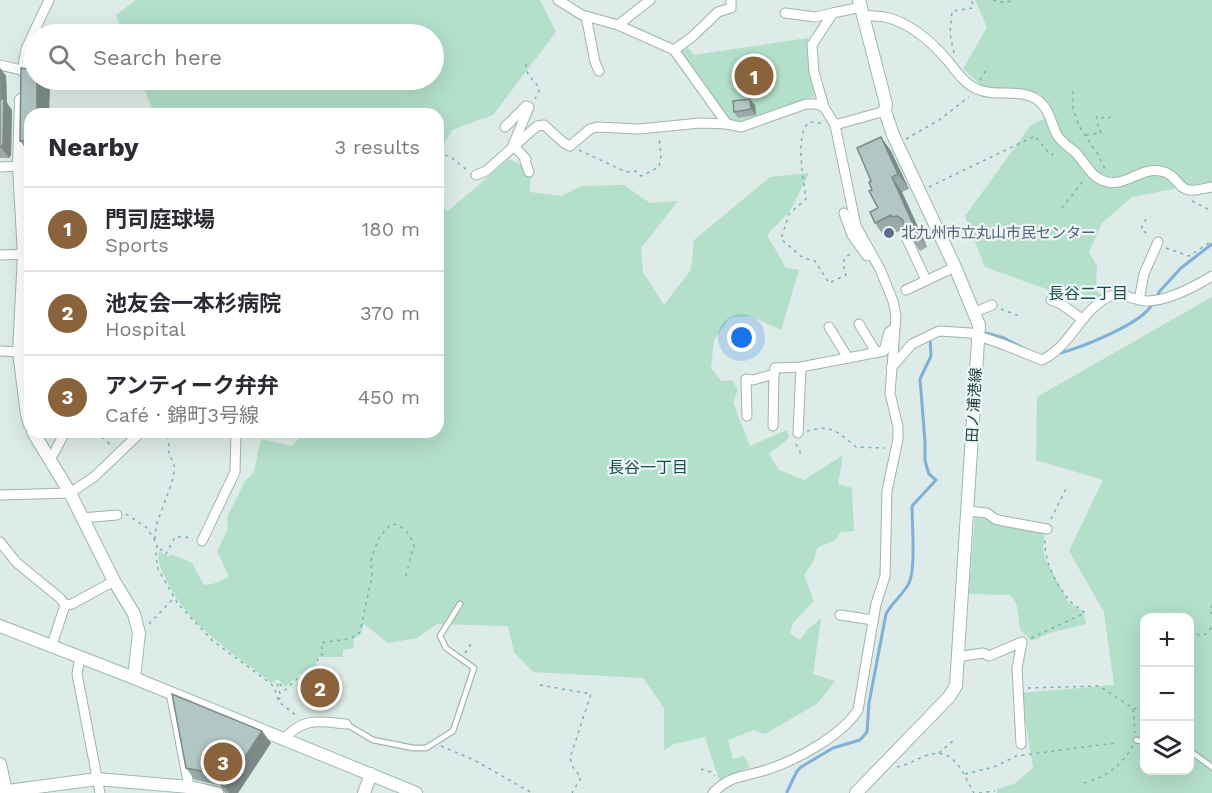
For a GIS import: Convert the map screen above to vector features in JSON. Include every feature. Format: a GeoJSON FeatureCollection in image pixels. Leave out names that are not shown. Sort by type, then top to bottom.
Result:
{"type":"FeatureCollection","features":[{"type":"Feature","properties":{"kind":"street"},"geometry":{"type":"LineString","coordinates":[[38,24],[49,0]]}},
{"type":"Feature","properties":{"kind":"street"},"geometry":{"type":"LineString","coordinates":[[558,0],[586,16],[618,25],[674,50],[726,124]]}},
{"type":"Feature","properties":{"kind":"street"},"geometry":{"type":"LineString","coordinates":[[618,25],[650,0]]}},
{"type":"Feature","properties":{"kind":"street"},"geometry":{"type":"LineString","coordinates":[[674,50],[692,37],[718,12],[731,8],[731,0]]}},
{"type":"Feature","properties":{"kind":"street"},"geometry":{"type":"LineString","coordinates":[[785,13],[815,17],[861,7],[912,29],[926,37],[976,89],[997,94],[1026,95],[1041,102],[1058,138],[1076,153],[1089,171],[1102,181],[1121,182],[1152,171],[1161,171],[1174,176],[1182,188],[1189,190],[1212,187]]}},
{"type":"Feature","properties":{"kind":"street","name":"田ノ浦港線"},"geometry":{"type":"LineString","coordinates":[[856,793],[949,697],[956,686],[979,324],[955,267],[905,162],[885,111],[886,104],[861,7]]}},
{"type":"Feature","properties":{"kind":"street"},"geometry":{"type":"LineString","coordinates":[[712,793],[720,785],[733,778],[779,766],[834,734],[852,719],[858,710],[876,604],[885,576],[887,491],[896,450],[898,427],[891,393],[895,327],[894,301],[880,269],[856,226],[834,123],[824,107],[814,72],[812,45],[833,13]]}},
{"type":"Feature","properties":{"kind":"street"},"geometry":{"type":"LineString","coordinates":[[586,16],[595,62],[599,71]]}},
{"type":"Feature","properties":{"kind":"street"},"geometry":{"type":"LineString","coordinates":[[0,65],[24,71]]}},
{"type":"Feature","properties":{"kind":"street"},"geometry":{"type":"LineString","coordinates":[[25,108],[26,90]]}},
{"type":"Feature","properties":{"kind":"street"},"geometry":{"type":"LineString","coordinates":[[476,175],[486,171],[532,128],[544,125],[570,146],[590,129],[597,127],[630,129],[726,124],[741,127],[806,104],[817,104],[824,107]]}},
{"type":"Feature","properties":{"kind":"street"},"geometry":{"type":"LineString","coordinates":[[505,128],[521,109],[529,107]]}},
{"type":"Feature","properties":{"kind":"street"},"geometry":{"type":"LineString","coordinates":[[513,146],[529,107]]}},
{"type":"Feature","properties":{"kind":"street"},"geometry":{"type":"LineString","coordinates":[[834,123],[885,111]]}},
{"type":"Feature","properties":{"kind":"street"},"geometry":{"type":"LineString","coordinates":[[24,114],[19,166],[24,221]]}},
{"type":"Feature","properties":{"kind":"street"},"geometry":{"type":"LineString","coordinates":[[513,146],[526,159],[529,172]]}},
{"type":"Feature","properties":{"kind":"street"},"geometry":{"type":"LineString","coordinates":[[0,167],[19,166]]}},
{"type":"Feature","properties":{"kind":"street"},"geometry":{"type":"LineString","coordinates":[[844,213],[852,235],[876,270],[880,269]]}},
{"type":"Feature","properties":{"kind":"street"},"geometry":{"type":"LineString","coordinates":[[906,237],[926,280]]}},
{"type":"Feature","properties":{"kind":"street"},"geometry":{"type":"LineString","coordinates":[[1139,300],[1144,274],[1157,243]]}},
{"type":"Feature","properties":{"kind":"street"},"geometry":{"type":"LineString","coordinates":[[0,255],[24,254]]}},
{"type":"Feature","properties":{"kind":"street"},"geometry":{"type":"LineString","coordinates":[[906,290],[955,267]]}},
{"type":"Feature","properties":{"kind":"street"},"geometry":{"type":"LineString","coordinates":[[891,368],[912,344],[939,331],[978,335],[1041,360],[1062,345],[1093,307],[1110,296],[1117,294],[1149,301],[1183,291],[1212,276]]}},
{"type":"Feature","properties":{"kind":"street"},"geometry":{"type":"LineString","coordinates":[[1051,300],[1061,304],[1082,319]]}},
{"type":"Feature","properties":{"kind":"street"},"geometry":{"type":"LineString","coordinates":[[980,310],[992,305]]}},
{"type":"Feature","properties":{"kind":"street"},"geometry":{"type":"LineString","coordinates":[[859,324],[876,352]]}},
{"type":"Feature","properties":{"kind":"street"},"geometry":{"type":"LineString","coordinates":[[829,327],[848,358]]}},
{"type":"Feature","properties":{"kind":"street"},"geometry":{"type":"LineString","coordinates":[[773,426],[775,368],[801,367],[884,351],[889,332],[895,327]]}},
{"type":"Feature","properties":{"kind":"street"},"geometry":{"type":"LineString","coordinates":[[0,351],[24,354]]}},
{"type":"Feature","properties":{"kind":"street"},"geometry":{"type":"LineString","coordinates":[[798,433],[801,367]]}},
{"type":"Feature","properties":{"kind":"street"},"geometry":{"type":"LineString","coordinates":[[747,416],[746,380],[774,374]]}},
{"type":"Feature","properties":{"kind":"street"},"geometry":{"type":"LineString","coordinates":[[37,438],[70,493],[114,581],[134,614],[138,630],[134,678]]}},
{"type":"Feature","properties":{"kind":"street"},"geometry":{"type":"LineString","coordinates":[[49,458],[62,438]]}},
{"type":"Feature","properties":{"kind":"street"},"geometry":{"type":"LineString","coordinates":[[0,495],[70,493],[94,477],[134,438]]}},
{"type":"Feature","properties":{"kind":"street"},"geometry":{"type":"LineString","coordinates":[[202,542],[235,472],[236,438]]}},
{"type":"Feature","properties":{"kind":"street"},"geometry":{"type":"LineString","coordinates":[[968,511],[987,513],[1003,522],[1047,529]]}},
{"type":"Feature","properties":{"kind":"street"},"geometry":{"type":"LineString","coordinates":[[82,518],[117,515]]}},
{"type":"Feature","properties":{"kind":"street"},"geometry":{"type":"LineString","coordinates":[[0,542],[17,563],[60,598],[65,605]]}},
{"type":"Feature","properties":{"kind":"street"},"geometry":{"type":"LineString","coordinates":[[65,605],[72,604],[114,581]]}},
{"type":"Feature","properties":{"kind":"street"},"geometry":{"type":"LineString","coordinates":[[51,645],[65,605]]}},
{"type":"Feature","properties":{"kind":"street"},"geometry":{"type":"LineString","coordinates":[[840,615],[873,620]]}},
{"type":"Feature","properties":{"kind":"street"},"geometry":{"type":"LineString","coordinates":[[0,626],[416,793]]}},
{"type":"Feature","properties":{"kind":"street"},"geometry":{"type":"LineString","coordinates":[[957,657],[983,653],[989,656],[1022,642]]}},
{"type":"Feature","properties":{"kind":"street"},"geometry":{"type":"LineString","coordinates":[[1021,744],[1017,668],[1022,642]]}},
{"type":"Feature","properties":{"kind":"street"},"geometry":{"type":"LineString","coordinates":[[80,657],[77,674],[100,793]]}},
{"type":"Feature","properties":{"kind":"street"},"geometry":{"type":"LineString","coordinates":[[171,693],[190,790]]}},
{"type":"Feature","properties":{"kind":"street"},"geometry":{"type":"LineString","coordinates":[[283,740],[296,726],[315,721],[346,724]]}},
{"type":"Feature","properties":{"kind":"street"},"geometry":{"type":"LineString","coordinates":[[0,764],[4,792],[97,779],[217,793]]}},
{"type":"Feature","properties":{"kind":"street"},"geometry":{"type":"LineString","coordinates":[[364,793],[371,774]]}},
{"type":"Feature","properties":{"kind":"street"},"geometry":{"type":"LineString","coordinates":[[383,793],[394,784]]}},
{"type":"Feature","properties":{"kind":"lane"},"geometry":{"type":"LineString","coordinates":[[346,724],[373,740],[413,748],[426,748],[453,731],[474,668],[446,648],[440,636],[460,604]]}},
{"type":"Feature","properties":{"kind":"lane"},"geometry":{"type":"LineString","coordinates":[[1136,740],[1140,741]]}},
{"type":"Feature","properties":{"kind":"lane"},"geometry":{"type":"LineString","coordinates":[[1194,754],[1212,767]]}},
{"type":"Feature","properties":{"kind":"path"},"geometry":{"type":"LineString","coordinates":[[957,71],[959,67],[950,34],[952,11],[973,8],[972,0]]}},
{"type":"Feature","properties":{"kind":"path"},"geometry":{"type":"LineString","coordinates":[[993,0],[1005,3],[1013,0]]}},
{"type":"Feature","properties":{"kind":"path"},"geometry":{"type":"LineString","coordinates":[[526,64],[525,67],[531,80],[539,87],[529,107]]}},
{"type":"Feature","properties":{"kind":"path"},"geometry":{"type":"LineString","coordinates":[[902,140],[939,120],[976,89],[988,67]]}},
{"type":"Feature","properties":{"kind":"path"},"geometry":{"type":"LineString","coordinates":[[1073,92],[1079,126],[1109,176],[1109,183]]}},
{"type":"Feature","properties":{"kind":"path"},"geometry":{"type":"LineString","coordinates":[[1085,135],[1101,133],[1096,120],[1098,116],[1108,119],[1112,116]]}},
{"type":"Feature","properties":{"kind":"path"},"geometry":{"type":"LineString","coordinates":[[834,123],[809,122],[806,125],[801,148],[806,199],[789,214],[781,239],[802,258],[815,261],[829,283],[846,275],[843,264],[845,257],[857,253]]}},
{"type":"Feature","properties":{"kind":"path"},"geometry":{"type":"LineString","coordinates":[[570,146],[626,172],[635,171],[641,176],[659,167],[661,149],[658,127]]}},
{"type":"Feature","properties":{"kind":"path"},"geometry":{"type":"LineString","coordinates":[[925,189],[1035,136],[1052,155],[1057,148]]}},
{"type":"Feature","properties":{"kind":"path"},"geometry":{"type":"LineString","coordinates":[[444,154],[476,175]]}},
{"type":"Feature","properties":{"kind":"path"},"geometry":{"type":"LineString","coordinates":[[1062,208],[1077,191],[1089,171]]}},
{"type":"Feature","properties":{"kind":"path"},"geometry":{"type":"LineString","coordinates":[[1182,188],[1181,193],[1212,211]]}},
{"type":"Feature","properties":{"kind":"path"},"geometry":{"type":"LineString","coordinates":[[1146,219],[1141,229],[1157,243],[1189,256],[1212,241]]}},
{"type":"Feature","properties":{"kind":"path"},"geometry":{"type":"LineString","coordinates":[[992,305],[1019,316]]}},
{"type":"Feature","properties":{"kind":"path"},"geometry":{"type":"LineString","coordinates":[[801,454],[795,441],[798,433],[821,428],[839,433],[861,449],[896,450]]}},
{"type":"Feature","properties":{"kind":"path"},"geometry":{"type":"LineString","coordinates":[[103,438],[119,451]]}},
{"type":"Feature","properties":{"kind":"path"},"geometry":{"type":"LineString","coordinates":[[155,539],[156,526],[175,468],[168,450],[167,438]]}},
{"type":"Feature","properties":{"kind":"path"},"geometry":{"type":"LineString","coordinates":[[1022,642],[1085,614],[1081,608],[1070,601],[1050,566],[1044,548],[1047,529],[1066,489]]}},
{"type":"Feature","properties":{"kind":"path"},"geometry":{"type":"LineString","coordinates":[[117,515],[123,513],[131,516],[147,528],[155,539],[158,548],[156,557],[158,569],[173,598],[213,641],[270,683],[274,687],[278,700],[299,718]]}},
{"type":"Feature","properties":{"kind":"path"},"geometry":{"type":"LineString","coordinates":[[278,700],[281,697],[278,682],[285,690],[300,676],[315,677],[318,657],[323,654],[321,643],[352,638],[360,632],[372,576],[373,553],[380,536],[391,524],[405,530],[414,546],[405,579]]}},
{"type":"Feature","properties":{"kind":"path"},"geometry":{"type":"LineString","coordinates":[[158,548],[166,554],[175,537],[186,537],[202,542]]}},
{"type":"Feature","properties":{"kind":"path"},"geometry":{"type":"LineString","coordinates":[[138,630],[146,628],[173,598]]}},
{"type":"Feature","properties":{"kind":"path"},"geometry":{"type":"LineString","coordinates":[[1212,605],[1210,610],[1212,614]]}},
{"type":"Feature","properties":{"kind":"path"},"geometry":{"type":"LineString","coordinates":[[1194,633],[1201,636],[1212,627]]}},
{"type":"Feature","properties":{"kind":"path"},"geometry":{"type":"LineString","coordinates":[[461,659],[473,642]]}},
{"type":"Feature","properties":{"kind":"path"},"geometry":{"type":"LineString","coordinates":[[540,685],[591,694],[570,758],[581,778],[572,793]]}},
{"type":"Feature","properties":{"kind":"path"},"geometry":{"type":"LineString","coordinates":[[1018,689],[1099,686],[1133,710],[1136,740],[1131,749],[1113,771],[1097,780],[1084,783]]}},
{"type":"Feature","properties":{"kind":"path"},"geometry":{"type":"LineString","coordinates":[[1133,710],[1140,706]]}},
{"type":"Feature","properties":{"kind":"path"},"geometry":{"type":"LineString","coordinates":[[939,754],[955,739]]}},
{"type":"Feature","properties":{"kind":"path"},"geometry":{"type":"LineString","coordinates":[[965,774],[994,767],[1016,756],[1115,742]]}},
{"type":"Feature","properties":{"kind":"path"},"geometry":{"type":"LineString","coordinates":[[426,748],[442,746],[474,760],[532,793]]}},
{"type":"Feature","properties":{"kind":"path"},"geometry":{"type":"LineString","coordinates":[[892,765],[899,768],[931,754],[954,759],[975,793]]}},
{"type":"Feature","properties":{"kind":"path"},"geometry":{"type":"LineString","coordinates":[[701,769],[711,772],[720,785]]}},
{"type":"Feature","properties":{"kind":"path"},"geometry":{"type":"LineString","coordinates":[[979,793],[995,791]]}},
{"type":"Feature","properties":{"kind":"green space"},"geometry":{"type":"Polygon","coordinates":[[[136,0],[540,0],[556,32],[493,115],[452,130],[444,144],[444,108],[152,108],[145,90],[444,90],[444,24],[119,24],[116,15],[136,0]]]}},
{"type":"Feature","properties":{"kind":"green space"},"geometry":{"type":"Polygon","coordinates":[[[975,0],[1212,0],[1212,185],[1203,183],[1132,197],[1102,223],[1089,252],[1097,266],[1096,290],[1102,296],[1091,303],[1077,288],[1063,295],[985,267],[965,216],[1031,125],[1055,114],[1040,93],[983,87],[963,69],[987,27],[975,0]]]}},
{"type":"Feature","properties":{"kind":"green space"},"geometry":{"type":"Polygon","coordinates":[[[808,38],[815,96],[739,123],[728,122],[681,53],[682,48],[686,46],[694,55],[808,38]]]}},
{"type":"Feature","properties":{"kind":"green space"},"geometry":{"type":"Polygon","coordinates":[[[509,159],[531,170],[530,192],[562,196],[581,186],[624,185],[650,203],[678,201],[641,248],[643,272],[664,305],[691,270],[694,240],[770,177],[809,173],[790,211],[767,235],[786,268],[799,270],[781,330],[750,316],[730,318],[714,340],[711,368],[721,381],[732,380],[738,390],[733,403],[750,446],[787,430],[789,438],[769,454],[779,470],[804,480],[843,455],[838,484],[852,488],[854,531],[840,532],[835,540],[817,548],[814,560],[804,575],[814,601],[793,623],[790,634],[800,640],[808,629],[821,619],[813,674],[835,681],[818,703],[765,734],[754,730],[728,740],[733,759],[744,756],[750,767],[720,782],[705,737],[674,744],[664,750],[664,708],[643,678],[533,672],[514,652],[508,626],[437,624],[417,638],[388,643],[364,624],[360,635],[353,639],[354,648],[343,650],[343,657],[317,657],[313,675],[300,674],[285,687],[278,679],[272,683],[211,636],[174,594],[160,564],[159,551],[169,557],[171,554],[192,563],[204,585],[229,577],[217,551],[228,529],[227,517],[245,481],[254,472],[261,439],[292,446],[299,438],[444,438],[444,208],[448,211],[509,159]]]}},
{"type":"Feature","properties":{"kind":"green space"},"geometry":{"type":"Polygon","coordinates":[[[1212,297],[1212,793],[997,793],[997,789],[1014,784],[1033,768],[1021,693],[1114,685],[1104,612],[1069,551],[1103,480],[1036,460],[1037,397],[1212,297]]]}},
{"type":"Feature","properties":{"kind":"green space"},"geometry":{"type":"Polygon","coordinates":[[[975,514],[1045,530],[1043,549],[1045,558],[1068,602],[1083,612],[1086,624],[1053,632],[1031,641],[1020,629],[1017,606],[1011,595],[969,594],[975,514]]]}},
{"type":"Feature","properties":{"kind":"building"},"geometry":{"type":"Polygon","coordinates":[[[21,68],[24,68],[24,90],[37,90],[37,108],[24,108],[24,141],[20,141],[21,68]]]}},
{"type":"Feature","properties":{"kind":"building"},"geometry":{"type":"Polygon","coordinates":[[[0,99],[4,99],[3,144],[1,147],[0,147],[0,99]]]}},
{"type":"Feature","properties":{"kind":"building"},"geometry":{"type":"Polygon","coordinates":[[[750,99],[751,109],[734,112],[733,101],[750,99]]]}},
{"type":"Feature","properties":{"kind":"building"},"geometry":{"type":"Polygon","coordinates":[[[881,137],[898,174],[892,177],[917,233],[910,236],[902,219],[897,216],[892,217],[891,215],[875,223],[870,212],[878,208],[869,191],[872,190],[869,182],[871,181],[857,148],[881,137]]]}},
{"type":"Feature","properties":{"kind":"building"},"geometry":{"type":"Polygon","coordinates":[[[172,694],[262,731],[225,787],[211,773],[186,768],[172,694]]]}},
{"type":"Feature","properties":{"kind":"waterway"},"geometry":{"type":"LineString","coordinates":[[1157,297],[1181,268],[1212,244]]}},
{"type":"Feature","properties":{"kind":"waterway"},"geometry":{"type":"LineString","coordinates":[[1057,354],[1095,341],[1124,327],[1147,311],[1153,303]]}},
{"type":"Feature","properties":{"kind":"waterway"},"geometry":{"type":"LineString","coordinates":[[986,333],[1004,338],[1025,349]]}},
{"type":"Feature","properties":{"kind":"waterway"},"geometry":{"type":"LineString","coordinates":[[787,792],[801,767],[833,748],[860,740],[867,732],[869,703],[886,614],[907,587],[911,576],[912,506],[936,480],[929,474],[925,461],[920,379],[931,356],[930,338]]}},
{"type":"Feature","properties":{"kind":"place","name":"門司庭球場"},"geometry":{"type":"Point","coordinates":[754,76]}},
{"type":"Feature","properties":{"kind":"place","name":"北九州市立丸山市民センター"},"geometry":{"type":"Point","coordinates":[889,233]}},
{"type":"Feature","properties":{"kind":"place","name":"池友会一本杉病院"},"geometry":{"type":"Point","coordinates":[320,688]}},
{"type":"Feature","properties":{"kind":"place","name":"アンティーク弁弁"},"geometry":{"type":"Point","coordinates":[223,762]}},
{"type":"Feature","properties":{"kind":"district","name":"長谷二丁目"},"geometry":{"type":"Point","coordinates":[1088,293]}},
{"type":"Feature","properties":{"kind":"district","name":"長谷一丁目"},"geometry":{"type":"Point","coordinates":[648,467]}}]}
